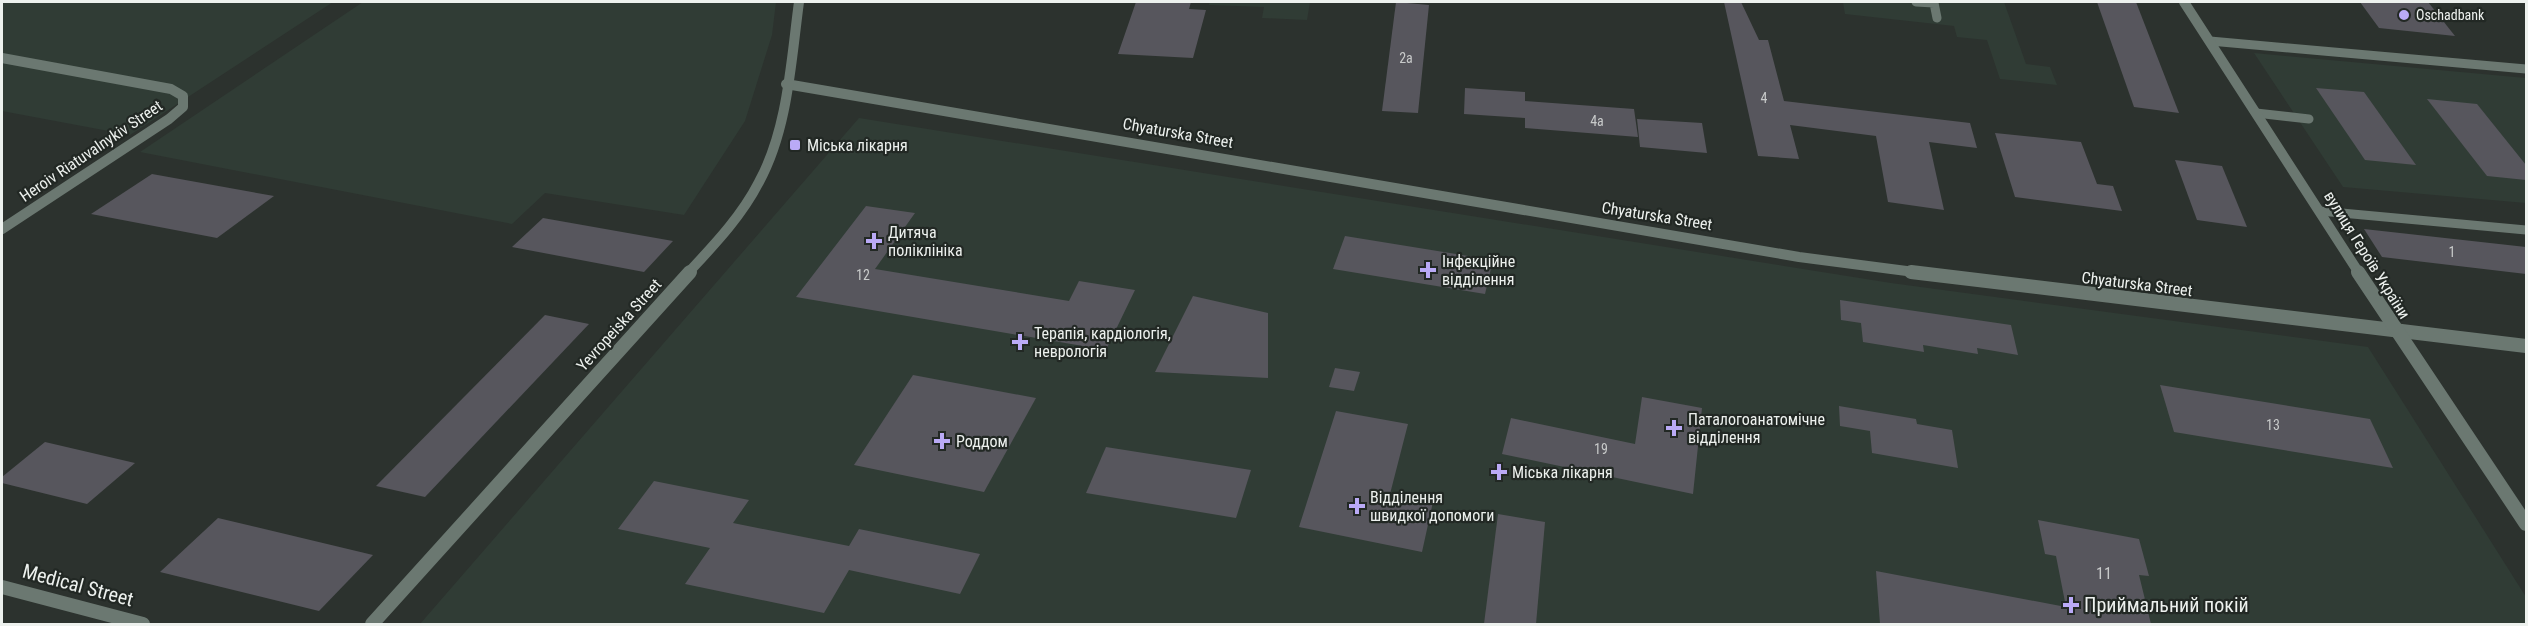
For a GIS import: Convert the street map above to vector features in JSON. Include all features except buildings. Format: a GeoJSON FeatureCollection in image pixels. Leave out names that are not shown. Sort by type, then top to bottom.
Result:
{"type":"FeatureCollection","features":[{"type":"Feature","properties":{"kind":"street","name":"Yevropeiska Street"},"geometry":{"type":"LineString","coordinates":[[372,624],[728,229],[749,201],[767,167],[779,124],[799,2]]}},
{"type":"Feature","properties":{"kind":"street","name":"вулиця Героїв України"},"geometry":{"type":"LineString","coordinates":[[2184,2],[2396,331],[2526,524]]}},
{"type":"Feature","properties":{"kind":"street","name":"Heroiv Riatuvalnykiv Street"},"geometry":{"type":"LineString","coordinates":[[2,58],[171,89],[183,96],[183,107],[169,120],[2,229]]}},
{"type":"Feature","properties":{"kind":"street","name":"Chyaturska Street"},"geometry":{"type":"LineString","coordinates":[[786,84],[1799,257],[2526,346]]}},
{"type":"Feature","properties":{"kind":"street","name":"Medical Street"},"geometry":{"type":"LineString","coordinates":[[2,587],[143,624]]}},
{"type":"Feature","properties":{"kind":"lane"},"geometry":{"type":"LineString","coordinates":[[1916,2],[1934,3],[1937,18]]}},
{"type":"Feature","properties":{"kind":"lane"},"geometry":{"type":"LineString","coordinates":[[2210,41],[2526,69]]}},
{"type":"Feature","properties":{"kind":"lane"},"geometry":{"type":"LineString","coordinates":[[2256,113],[2309,119]]}},
{"type":"Feature","properties":{"kind":"lane"},"geometry":{"type":"LineString","coordinates":[[2320,211],[2526,230]]}},
{"type":"Feature","properties":{"kind":"shaded area"},"geometry":{"type":"Polygon","coordinates":[[[2,2],[333,2],[130,135],[2,111],[2,2]]]}},
{"type":"Feature","properties":{"kind":"shaded area"},"geometry":{"type":"Polygon","coordinates":[[[363,2],[776,2],[772,35],[745,121],[684,215],[545,193],[512,224],[140,152],[363,2]]]}},
{"type":"Feature","properties":{"kind":"shaded area"},"geometry":{"type":"Polygon","coordinates":[[[1210,2],[1310,2],[1307,20],[1262,18],[1264,7],[1209,5],[1210,2]]]}},
{"type":"Feature","properties":{"kind":"shaded area"},"geometry":{"type":"Polygon","coordinates":[[[1843,2],[2004,2],[2026,64],[2050,67],[2057,85],[2000,79],[1987,40],[1957,37],[1954,26],[1845,14],[1843,2]]]}},
{"type":"Feature","properties":{"kind":"shaded area"},"geometry":{"type":"Polygon","coordinates":[[[2254,53],[2526,78],[2526,203],[2343,187],[2254,53]]]}},
{"type":"Feature","properties":{"kind":"shaded area","name":"Мiська лiкарня"},"geometry":{"type":"Polygon","coordinates":[[[859,118],[1891,283],[2368,347],[2526,597],[2526,624],[420,624],[859,118]]]}},
{"type":"Feature","properties":{"kind":"place","name":"Oschadbank"},"geometry":{"type":"Point","coordinates":[2404,15]}},
{"type":"Feature","properties":{"kind":"place","name":"Міська лікарня"},"geometry":{"type":"Point","coordinates":[795,145]}},
{"type":"Feature","properties":{"kind":"place","name":"Дитяча поліклініка"},"geometry":{"type":"Point","coordinates":[874,241]}},
{"type":"Feature","properties":{"kind":"place","name":"Інфекційне відділення"},"geometry":{"type":"Point","coordinates":[1428,270]}},
{"type":"Feature","properties":{"kind":"place","name":"Терапія, кардіологія, неврологія"},"geometry":{"type":"Point","coordinates":[1020,342]}},
{"type":"Feature","properties":{"kind":"place","name":"Паталогоанатомічне відділення"},"geometry":{"type":"Point","coordinates":[1674,428]}},
{"type":"Feature","properties":{"kind":"place","name":"Роддом"},"geometry":{"type":"Point","coordinates":[942,441]}},
{"type":"Feature","properties":{"kind":"place","name":"Мiська лiкарня"},"geometry":{"type":"Point","coordinates":[1499,472]}},
{"type":"Feature","properties":{"kind":"place","name":"Відділення швидкої допомоги"},"geometry":{"type":"Point","coordinates":[1357,506]}},
{"type":"Feature","properties":{"kind":"place","name":"Приймальний покій"},"geometry":{"type":"Point","coordinates":[2071,605]}}]}
